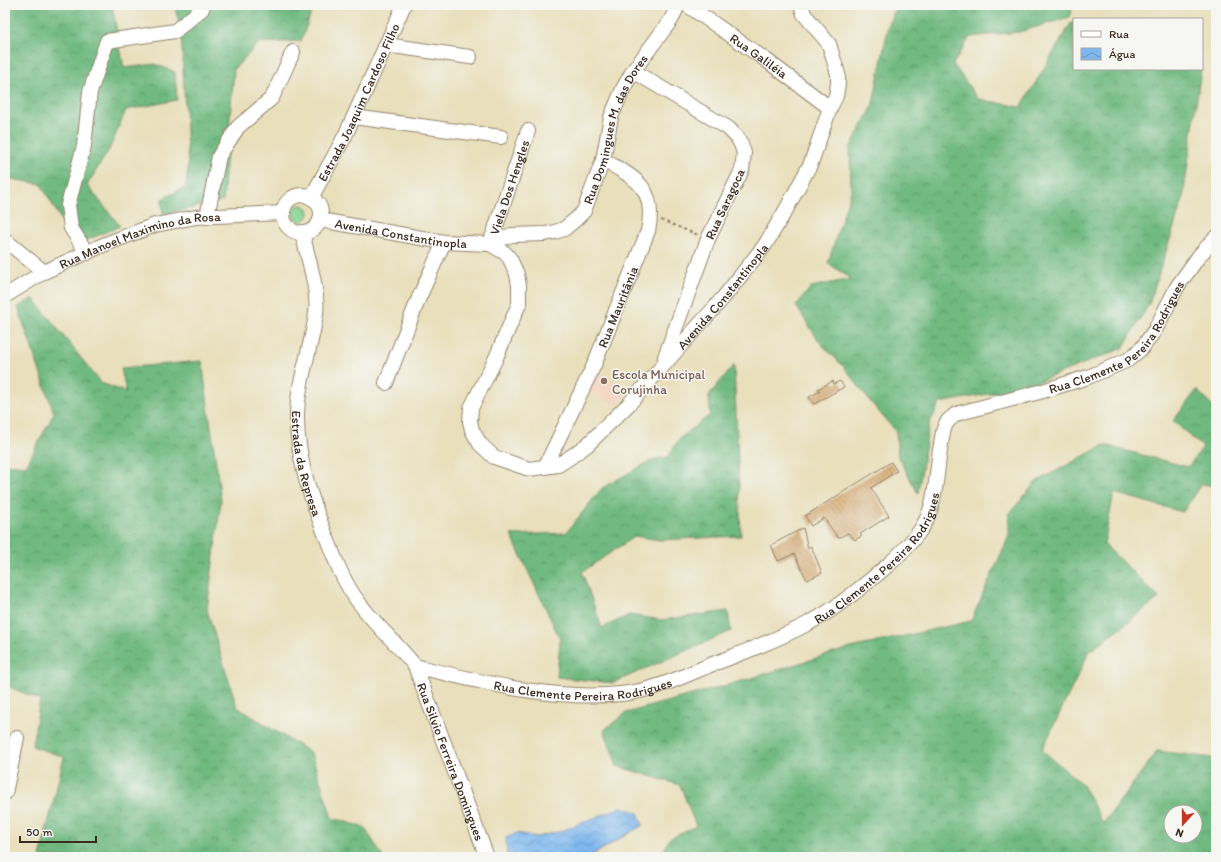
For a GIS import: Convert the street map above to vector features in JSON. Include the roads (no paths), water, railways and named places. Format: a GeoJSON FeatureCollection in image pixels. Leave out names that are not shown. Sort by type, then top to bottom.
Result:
{"type":"FeatureCollection","features":[{"type":"Feature","properties":{"kind":"street"},"geometry":{"type":"LineString","coordinates":[[87,253],[71,228],[68,205],[84,146],[90,92],[107,41],[175,31],[202,9],[203,5]]}},
{"type":"Feature","properties":{"kind":"street","name":"Estrada Joaquim Cardoso Filho"},"geometry":{"type":"LineString","coordinates":[[311,198],[345,136],[404,5]]}},
{"type":"Feature","properties":{"kind":"street","name":"Rua Domingues M. das Dores"},"geometry":{"type":"LineString","coordinates":[[490,243],[512,235],[545,234],[564,229],[584,211],[603,160],[611,117],[623,89],[633,71],[671,20],[678,5]]}},
{"type":"Feature","properties":{"kind":"street","name":"Rua Galiléia"},"geometry":{"type":"LineString","coordinates":[[687,5],[766,60],[830,108]]}},
{"type":"Feature","properties":{"kind":"street","name":"Avenida Constantinopla"},"geometry":{"type":"LineString","coordinates":[[320,220],[444,242],[490,243],[505,253],[510,259],[516,274],[520,295],[519,304],[495,360],[471,408],[470,421],[472,430],[480,444],[494,457],[529,469],[558,465],[587,445],[629,404],[723,298],[765,245],[811,163],[830,108],[836,96],[838,84],[836,65],[829,44],[804,14],[801,5]]}},
{"type":"Feature","properties":{"kind":"street"},"geometry":{"type":"LineString","coordinates":[[386,45],[470,57]]}},
{"type":"Feature","properties":{"kind":"street"},"geometry":{"type":"LineString","coordinates":[[207,217],[219,156],[238,127],[272,98],[293,52]]}},
{"type":"Feature","properties":{"kind":"street","name":"Rua Saragoca"},"geometry":{"type":"LineString","coordinates":[[633,71],[728,128],[742,144],[744,153],[742,170],[708,239],[663,364]]}},
{"type":"Feature","properties":{"kind":"street"},"geometry":{"type":"LineString","coordinates":[[354,116],[501,137]]}},
{"type":"Feature","properties":{"kind":"street","name":"Viela Dos Hengles"},"geometry":{"type":"LineString","coordinates":[[490,243],[528,131]]}},
{"type":"Feature","properties":{"kind":"street","name":"Rua Mauritânia"},"geometry":{"type":"LineString","coordinates":[[545,467],[594,365],[648,231],[651,217],[650,203],[643,187],[629,174],[603,160]]}},
{"type":"Feature","properties":{"kind":"street"},"geometry":{"type":"LineString","coordinates":[[304,195],[311,198],[318,204],[321,214],[320,220],[314,228],[302,232],[295,231],[290,228],[284,218],[283,214],[287,203],[294,197],[304,195]]}},
{"type":"Feature","properties":{"kind":"street","name":"Rua Manoel Maximino da Rosa"},"geometry":{"type":"LineString","coordinates":[[5,296],[44,272],[155,225],[196,217],[283,214]]}},
{"type":"Feature","properties":{"kind":"street","name":"Estrada da Represa"},"geometry":{"type":"LineString","coordinates":[[302,232],[316,296],[316,312],[301,382],[297,414],[299,443],[304,470],[315,510],[343,578],[356,600],[371,619],[401,648],[415,666]]}},
{"type":"Feature","properties":{"kind":"street","name":"Rua Clemente Pereira Rodrigues"},"geometry":{"type":"LineString","coordinates":[[415,666],[472,680],[531,691],[575,695],[621,694],[654,688],[779,638],[810,623],[835,608],[867,582],[901,553],[920,530],[928,515],[943,434],[948,421],[956,414],[972,409],[1007,402],[1051,389],[1088,377],[1128,360],[1142,348],[1155,330],[1177,287],[1199,256],[1216,237]]}},
{"type":"Feature","properties":{"kind":"street"},"geometry":{"type":"LineString","coordinates":[[5,240],[44,272]]}},
{"type":"Feature","properties":{"kind":"street"},"geometry":{"type":"LineString","coordinates":[[386,382],[418,300],[444,242]]}},
{"type":"Feature","properties":{"kind":"street","name":"Rua Silvio Ferreira Domingues"},"geometry":{"type":"LineString","coordinates":[[415,666],[487,857]]}},
{"type":"Feature","properties":{"kind":"street"},"geometry":{"type":"LineString","coordinates":[[5,793],[17,738]]}},
{"type":"Feature","properties":{"kind":"water"},"geometry":{"type":"Polygon","coordinates":[[[622,807],[638,813],[643,825],[589,857],[507,856],[506,838],[517,833],[537,837],[564,830],[622,807]]]}},
{"type":"Feature","properties":{"kind":"place","name":"Escola Municipal Corujinha"},"geometry":{"type":"Point","coordinates":[604,381]}}]}
